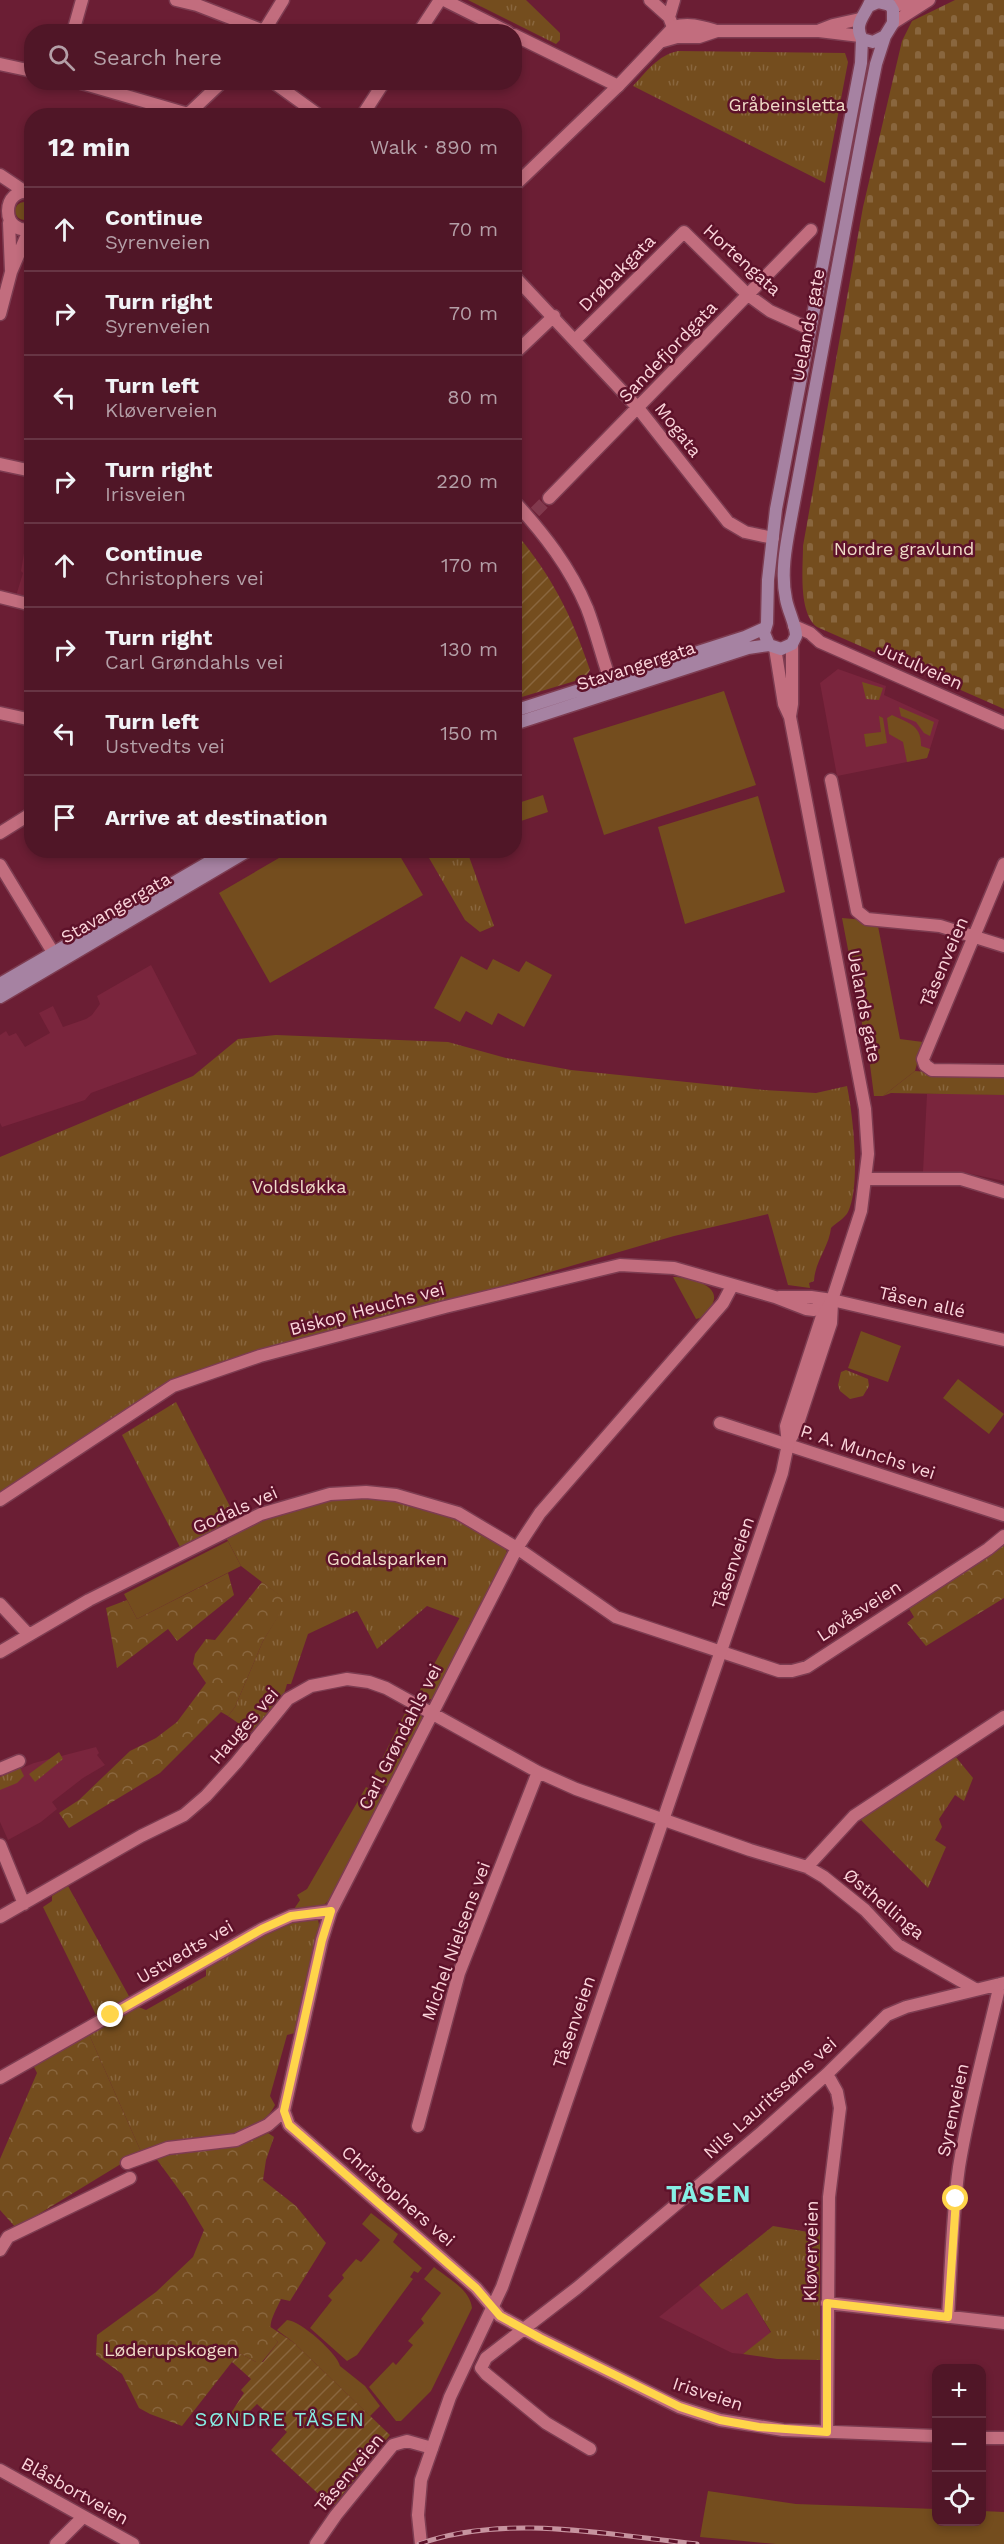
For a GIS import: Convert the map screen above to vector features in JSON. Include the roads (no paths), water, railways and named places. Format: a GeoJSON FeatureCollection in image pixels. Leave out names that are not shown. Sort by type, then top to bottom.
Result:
{"type":"FeatureCollection","features":[{"type":"Feature","properties":{"kind":"main road"},"geometry":{"type":"LineString","coordinates":[[860,20],[870,3],[878,2],[891,4],[893,23]]}},
{"type":"Feature","properties":{"kind":"main road","name":"Uelands gate"},"geometry":{"type":"LineString","coordinates":[[772,647],[764,637],[780,483],[861,63],[860,20]]}},
{"type":"Feature","properties":{"kind":"main road","name":"Uelands gate"},"geometry":{"type":"LineString","coordinates":[[793,642],[784,584],[787,541],[876,64],[885,36],[893,23]]}},
{"type":"Feature","properties":{"kind":"main road"},"geometry":{"type":"LineString","coordinates":[[861,38],[873,42],[885,36]]}},
{"type":"Feature","properties":{"kind":"main road"},"geometry":{"type":"LineString","coordinates":[[766,626],[778,617],[792,624]]}},
{"type":"Feature","properties":{"kind":"main road","name":"Stavangergata"},"geometry":{"type":"LineString","coordinates":[[522,721],[612,685],[745,637],[766,626]]}},
{"type":"Feature","properties":{"kind":"main road"},"geometry":{"type":"LineString","coordinates":[[772,647],[787,648],[793,642]]}},
{"type":"Feature","properties":{"kind":"main road","name":"Stavangergata"},"geometry":{"type":"LineString","coordinates":[[522,709],[748,648],[772,647]]}},
{"type":"Feature","properties":{"kind":"main road","name":"Stavangergata"},"geometry":{"type":"LineString","coordinates":[[0,984],[216,858]]}},
{"type":"Feature","properties":{"kind":"main road","name":"Stavangergata"},"geometry":{"type":"LineString","coordinates":[[0,997],[235,858]]}},
{"type":"Feature","properties":{"kind":"street"},"geometry":{"type":"LineString","coordinates":[[76,24],[82,0]]}},
{"type":"Feature","properties":{"kind":"street"},"geometry":{"type":"LineString","coordinates":[[176,0],[197,5],[244,24]]}},
{"type":"Feature","properties":{"kind":"street"},"geometry":{"type":"LineString","coordinates":[[269,24],[283,0]]}},
{"type":"Feature","properties":{"kind":"street"},"geometry":{"type":"LineString","coordinates":[[425,24],[442,0],[492,24]]}},
{"type":"Feature","properties":{"kind":"street"},"geometry":{"type":"LineString","coordinates":[[650,0],[673,27]]}},
{"type":"Feature","properties":{"kind":"street"},"geometry":{"type":"LineString","coordinates":[[673,27],[674,0]]}},
{"type":"Feature","properties":{"kind":"street"},"geometry":{"type":"LineString","coordinates":[[891,4],[916,0]]}},
{"type":"Feature","properties":{"kind":"street"},"geometry":{"type":"LineString","coordinates":[[893,23],[930,0]]}},
{"type":"Feature","properties":{"kind":"street"},"geometry":{"type":"LineString","coordinates":[[819,31],[833,25],[860,20]]}},
{"type":"Feature","properties":{"kind":"street"},"geometry":{"type":"LineString","coordinates":[[522,178],[663,41],[673,27],[683,24],[717,32],[819,31],[861,38]]}},
{"type":"Feature","properties":{"kind":"street"},"geometry":{"type":"LineString","coordinates":[[522,39],[618,86]]}},
{"type":"Feature","properties":{"kind":"street"},"geometry":{"type":"LineString","coordinates":[[0,64],[24,69]]}},
{"type":"Feature","properties":{"kind":"street"},"geometry":{"type":"LineString","coordinates":[[104,90],[164,108]]}},
{"type":"Feature","properties":{"kind":"street"},"geometry":{"type":"LineString","coordinates":[[194,108],[214,90]]}},
{"type":"Feature","properties":{"kind":"street"},"geometry":{"type":"LineString","coordinates":[[284,90],[309,108]]}},
{"type":"Feature","properties":{"kind":"street"},"geometry":{"type":"LineString","coordinates":[[367,108],[379,90]]}},
{"type":"Feature","properties":{"kind":"street"},"geometry":{"type":"LineString","coordinates":[[0,176],[24,190]]}},
{"type":"Feature","properties":{"kind":"street"},"geometry":{"type":"LineString","coordinates":[[11,272],[6,204],[11,196],[24,193]]}},
{"type":"Feature","properties":{"kind":"street"},"geometry":{"type":"LineString","coordinates":[[5,214],[18,229],[24,230]]}},
{"type":"Feature","properties":{"kind":"street","name":"Sandefjordgata"},"geometry":{"type":"LineString","coordinates":[[549,498],[811,230]]}},
{"type":"Feature","properties":{"kind":"street","name":"Hortengata"},"geometry":{"type":"LineString","coordinates":[[684,232],[748,295],[770,311],[810,329]]}},
{"type":"Feature","properties":{"kind":"street","name":"Drøbakgata"},"geometry":{"type":"LineString","coordinates":[[575,340],[684,232]]}},
{"type":"Feature","properties":{"kind":"street"},"geometry":{"type":"LineString","coordinates":[[0,314],[11,272],[24,243]]}},
{"type":"Feature","properties":{"kind":"street","name":"Mogata"},"geometry":{"type":"LineString","coordinates":[[522,284],[638,408],[728,522],[745,532],[773,538]]}},
{"type":"Feature","properties":{"kind":"street"},"geometry":{"type":"LineString","coordinates":[[522,346],[554,316]]}},
{"type":"Feature","properties":{"kind":"street"},"geometry":{"type":"LineString","coordinates":[[0,464],[24,469]]}},
{"type":"Feature","properties":{"kind":"street"},"geometry":{"type":"LineString","coordinates":[[522,507],[532,515],[574,581],[587,610],[612,685]]}},
{"type":"Feature","properties":{"kind":"street"},"geometry":{"type":"LineString","coordinates":[[0,597],[24,604]]}},
{"type":"Feature","properties":{"kind":"street","name":"Jutulveien"},"geometry":{"type":"LineString","coordinates":[[792,624],[810,633],[820,642],[1004,723]]}},
{"type":"Feature","properties":{"kind":"street","name":"Jutulveien"},"geometry":{"type":"LineString","coordinates":[[793,642],[820,642]]}},
{"type":"Feature","properties":{"kind":"street","name":"Uelands gate"},"geometry":{"type":"LineString","coordinates":[[790,717],[793,642]]}},
{"type":"Feature","properties":{"kind":"street","name":"Uelands gate"},"geometry":{"type":"LineString","coordinates":[[772,647],[784,704],[790,717],[860,1083],[868,1138],[866,1179],[860,1219],[832,1300]]}},
{"type":"Feature","properties":{"kind":"street"},"geometry":{"type":"LineString","coordinates":[[0,713],[24,718]]}},
{"type":"Feature","properties":{"kind":"street"},"geometry":{"type":"LineString","coordinates":[[831,780],[857,911],[867,919],[940,926],[1004,946]]}},
{"type":"Feature","properties":{"kind":"street"},"geometry":{"type":"LineString","coordinates":[[0,833],[24,818]]}},
{"type":"Feature","properties":{"kind":"street","name":"Tåsenveien"},"geometry":{"type":"LineString","coordinates":[[1004,864],[924,1057],[925,1065],[932,1070],[1004,1071]]}},
{"type":"Feature","properties":{"kind":"street"},"geometry":{"type":"LineString","coordinates":[[0,865],[54,954]]}},
{"type":"Feature","properties":{"kind":"street"},"geometry":{"type":"LineString","coordinates":[[866,1179],[961,1179],[1004,1192]]}},
{"type":"Feature","properties":{"kind":"street","name":"Biskop Heuchs vei"},"geometry":{"type":"LineString","coordinates":[[0,1500],[173,1386],[260,1356],[445,1306],[620,1265],[674,1268],[775,1297],[806,1309],[814,1310],[832,1300]]}},
{"type":"Feature","properties":{"kind":"street","name":"Carl Grøndahls vei"},"geometry":{"type":"LineString","coordinates":[[284,2111],[322,1940],[331,1911],[517,1548],[540,1512],[717,1310],[732,1286]]}},
{"type":"Feature","properties":{"kind":"street","name":"Tåsenveien"},"geometry":{"type":"LineString","coordinates":[[316,2544],[393,2445],[407,2440],[432,2448],[450,2397],[493,2306],[513,2257],[782,1473],[788,1444],[796,1429],[831,1323],[832,1300]]}},
{"type":"Feature","properties":{"kind":"street","name":"Tåsen allé"},"geometry":{"type":"LineString","coordinates":[[832,1300],[1004,1340]]}},
{"type":"Feature","properties":{"kind":"street","name":"P. A. Munchs vei"},"geometry":{"type":"LineString","coordinates":[[720,1423],[788,1444],[800,1451],[1004,1515]]}},
{"type":"Feature","properties":{"kind":"street","name":"Godals vei"},"geometry":{"type":"LineString","coordinates":[[0,1652],[89,1600],[261,1514],[330,1494],[366,1492],[422,1500],[458,1513],[517,1548],[616,1617],[722,1651]]}},
{"type":"Feature","properties":{"kind":"street","name":"Løvåsveien"},"geometry":{"type":"LineString","coordinates":[[722,1651],[779,1671],[792,1671],[807,1667],[988,1549],[1004,1536]]}},
{"type":"Feature","properties":{"kind":"street"},"geometry":{"type":"LineString","coordinates":[[0,1604],[29,1635]]}},
{"type":"Feature","properties":{"kind":"street","name":"Hauges vei"},"geometry":{"type":"LineString","coordinates":[[0,1917],[141,1836],[184,1815],[206,1796],[236,1763],[288,1700],[311,1686],[347,1679],[369,1682],[386,1688],[538,1772],[576,1789],[664,1819]]}},
{"type":"Feature","properties":{"kind":"street"},"geometry":{"type":"LineString","coordinates":[[807,1867],[854,1815],[1004,1717]]}},
{"type":"Feature","properties":{"kind":"street"},"geometry":{"type":"LineString","coordinates":[[0,1769],[19,1761]]}},
{"type":"Feature","properties":{"kind":"street","name":"Michel Nielsens vei"},"geometry":{"type":"LineString","coordinates":[[418,2126],[459,1973],[538,1772]]}},
{"type":"Feature","properties":{"kind":"street","name":"Østhellinga"},"geometry":{"type":"LineString","coordinates":[[664,1819],[750,1850],[807,1867],[824,1877],[865,1910],[898,1945],[975,1989]]}},
{"type":"Feature","properties":{"kind":"street"},"geometry":{"type":"LineString","coordinates":[[0,1845],[24,1904]]}},
{"type":"Feature","properties":{"kind":"street","name":"Ustvedts vei"},"geometry":{"type":"LineString","coordinates":[[0,2078],[262,1929],[291,1916],[331,1911]]}},
{"type":"Feature","properties":{"kind":"street","name":"Nils Lauritssøns vei"},"geometry":{"type":"LineString","coordinates":[[590,2449],[546,2423],[481,2368],[486,2358],[580,2285],[762,2132],[887,2016],[906,2007],[1002,1983]]}},
{"type":"Feature","properties":{"kind":"street","name":"Syrenveien"},"geometry":{"type":"LineString","coordinates":[[948,2317],[953,2222],[960,2167],[970,2111],[1002,1983]]}},
{"type":"Feature","properties":{"kind":"street","name":"Kløverveien"},"geometry":{"type":"LineString","coordinates":[[827,2074],[837,2092],[840,2108],[829,2197],[827,2432]]}},
{"type":"Feature","properties":{"kind":"street"},"geometry":{"type":"LineString","coordinates":[[126,2163],[168,2148],[236,2140],[268,2125],[284,2111]]}},
{"type":"Feature","properties":{"kind":"street","name":"Christophers vei"},"geometry":{"type":"LineString","coordinates":[[284,2111],[289,2125],[445,2259],[493,2306]]}},
{"type":"Feature","properties":{"kind":"street"},"geometry":{"type":"LineString","coordinates":[[0,2250],[4,2232],[130,2178]]}},
{"type":"Feature","properties":{"kind":"street"},"geometry":{"type":"LineString","coordinates":[[827,2303],[1004,2323]]}},
{"type":"Feature","properties":{"kind":"street","name":"Irisveien"},"geometry":{"type":"LineString","coordinates":[[493,2306],[500,2316],[540,2338],[680,2407],[720,2420],[759,2427],[932,2436]]}},
{"type":"Feature","properties":{"kind":"street"},"geometry":{"type":"LineString","coordinates":[[986,2438],[1004,2438]]}},
{"type":"Feature","properties":{"kind":"street"},"geometry":{"type":"LineString","coordinates":[[421,2544],[418,2495],[432,2448]]}},
{"type":"Feature","properties":{"kind":"street","name":"Blåsbortveien"},"geometry":{"type":"LineString","coordinates":[[0,2470],[133,2544]]}},
{"type":"Feature","properties":{"kind":"street"},"geometry":{"type":"LineString","coordinates":[[56,2544],[83,2517]]}},
{"type":"Feature","properties":{"kind":"tunnel"},"geometry":{"type":"LineString","coordinates":[[535,512],[549,498]]}},
{"type":"Feature","properties":{"kind":"railway"},"geometry":{"type":"LineString","coordinates":[[419,2544],[452,2535],[521,2528],[592,2532],[697,2544]]}},
{"type":"Feature","properties":{"kind":"district","name":"TÅSEN"},"geometry":{"type":"Point","coordinates":[709,2194]}},
{"type":"Feature","properties":{"kind":"district","name":"SØNDRE TÅSEN"},"geometry":{"type":"Point","coordinates":[280,2419]}},
{"type":"Feature","properties":{"kind":"park label","name":"Gråbeinsletta"},"geometry":{"type":"Point","coordinates":[787,105]}},
{"type":"Feature","properties":{"kind":"park label","name":"Nordre gravlund"},"geometry":{"type":"Point","coordinates":[904,549]}},
{"type":"Feature","properties":{"kind":"park label","name":"Voldsløkka"},"geometry":{"type":"Point","coordinates":[299,1187]}},
{"type":"Feature","properties":{"kind":"park label","name":"Godalsparken"},"geometry":{"type":"Point","coordinates":[387,1559]}},
{"type":"Feature","properties":{"kind":"park label","name":"Løderupskogen"},"geometry":{"type":"Point","coordinates":[171,2350]}}]}
